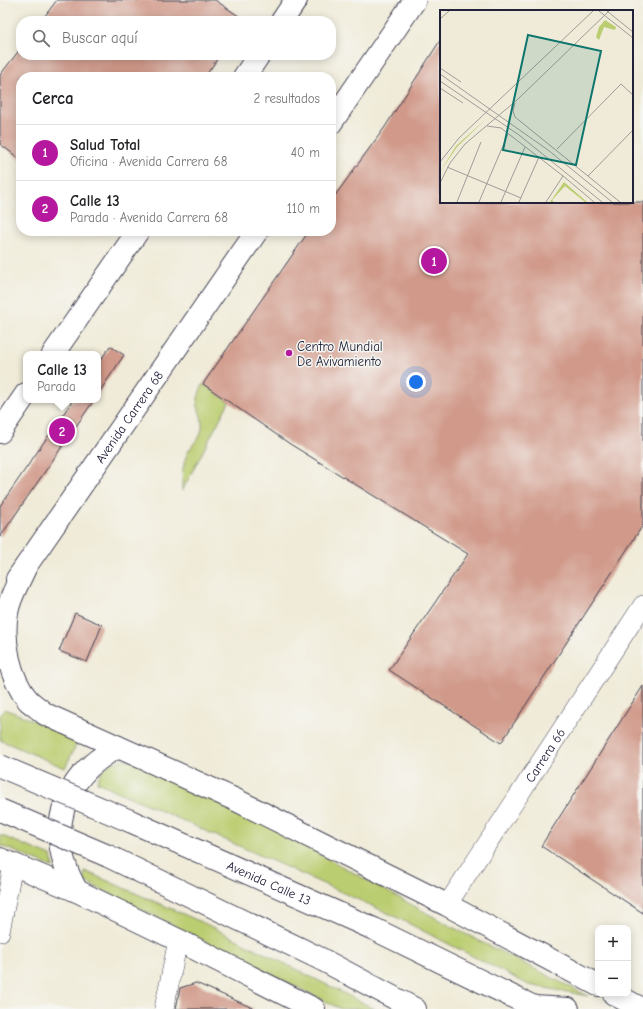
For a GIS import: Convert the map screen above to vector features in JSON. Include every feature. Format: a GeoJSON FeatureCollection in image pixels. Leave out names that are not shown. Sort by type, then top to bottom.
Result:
{"type":"FeatureCollection","features":[{"type":"Feature","properties":{"kind":"main road"},"geometry":{"type":"LineString","coordinates":[[285,16],[296,0]]}},
{"type":"Feature","properties":{"kind":"main road"},"geometry":{"type":"LineString","coordinates":[[336,116],[415,0]]}},
{"type":"Feature","properties":{"kind":"main road"},"geometry":{"type":"LineString","coordinates":[[247,72],[256,60]]}},
{"type":"Feature","properties":{"kind":"main road"},"geometry":{"type":"LineString","coordinates":[[56,351],[135,236]]}},
{"type":"Feature","properties":{"kind":"main road","name":"Avenida Carrera 68"},"geometry":{"type":"LineString","coordinates":[[0,602],[254,236]]}},
{"type":"Feature","properties":{"kind":"main road"},"geometry":{"type":"LineString","coordinates":[[0,432],[23,398]]}},
{"type":"Feature","properties":{"kind":"main road"},"geometry":{"type":"LineString","coordinates":[[25,568],[7,612],[5,630],[11,664],[18,685],[29,701],[45,714],[236,800],[447,905],[595,983]]}},
{"type":"Feature","properties":{"kind":"main road"},"geometry":{"type":"LineString","coordinates":[[76,892],[64,866],[61,852],[59,838],[63,810],[71,790],[84,772],[93,762],[118,747]]}},
{"type":"Feature","properties":{"kind":"main road","name":"Avenida Calle 13"},"geometry":{"type":"LineString","coordinates":[[0,766],[130,821],[374,929],[536,1008],[568,1009]]}},
{"type":"Feature","properties":{"kind":"main road"},"geometry":{"type":"LineString","coordinates":[[0,810],[108,856],[321,959],[415,1009]]}},
{"type":"Feature","properties":{"kind":"main road"},"geometry":{"type":"LineString","coordinates":[[6,862],[76,892],[178,940],[312,1008]]}},
{"type":"Feature","properties":{"kind":"main road"},"geometry":{"type":"LineString","coordinates":[[620,997],[642,1009]]}},
{"type":"Feature","properties":{"kind":"street","name":"Carrera 66"},"geometry":{"type":"LineString","coordinates":[[447,905],[643,605]]}},
{"type":"Feature","properties":{"kind":"street"},"geometry":{"type":"LineString","coordinates":[[0,932],[6,862]]}},
{"type":"Feature","properties":{"kind":"street"},"geometry":{"type":"LineString","coordinates":[[164,1009],[178,940]]}},
{"type":"Feature","properties":{"kind":"green space"},"geometry":{"type":"Polygon","coordinates":[[[203,384],[229,402],[182,491],[183,471],[186,457],[200,435],[202,428],[198,399],[203,384]]]}},
{"type":"Feature","properties":{"kind":"green space"},"geometry":{"type":"Polygon","coordinates":[[[5,709],[79,739],[65,768],[0,740],[0,714],[5,709]]]}},
{"type":"Feature","properties":{"kind":"green space"},"geometry":{"type":"Polygon","coordinates":[[[128,759],[234,807],[454,928],[588,996],[529,985],[390,914],[97,782],[101,772],[108,765],[117,761],[128,759]]]}},
{"type":"Feature","properties":{"kind":"green space"},"geometry":{"type":"Polygon","coordinates":[[[0,835],[51,856],[54,868],[0,845],[0,835]]]}},
{"type":"Feature","properties":{"kind":"green space"},"geometry":{"type":"Polygon","coordinates":[[[85,871],[206,924],[375,1009],[341,1009],[84,881],[85,871]]]}},
{"type":"Feature","properties":{"kind":"building"},"geometry":{"type":"Polygon","coordinates":[[[57,0],[215,0],[239,16],[45,16],[57,0]]]}},
{"type":"Feature","properties":{"kind":"building"},"geometry":{"type":"Polygon","coordinates":[[[440,41],[440,203],[643,202],[643,525],[501,743],[389,670],[468,554],[290,444],[203,384],[306,236],[336,236],[336,194],[385,127],[440,41]]]}},
{"type":"Feature","properties":{"kind":"building"},"geometry":{"type":"Polygon","coordinates":[[[16,54],[16,60],[217,60],[208,72],[16,72],[16,156],[0,144],[0,75],[16,54]]]}},
{"type":"Feature","properties":{"kind":"building"},"geometry":{"type":"Polygon","coordinates":[[[110,346],[124,355],[101,390],[101,360],[110,346]]]}},
{"type":"Feature","properties":{"kind":"building"},"geometry":{"type":"Polygon","coordinates":[[[71,403],[92,403],[0,537],[0,506],[71,403]]]}},
{"type":"Feature","properties":{"kind":"building"},"geometry":{"type":"Polygon","coordinates":[[[75,613],[102,625],[87,662],[59,651],[75,613]]]}},
{"type":"Feature","properties":{"kind":"building"},"geometry":{"type":"Polygon","coordinates":[[[643,686],[643,913],[541,846],[643,686]]]}},
{"type":"Feature","properties":{"kind":"building"},"geometry":{"type":"Polygon","coordinates":[[[196,983],[255,1009],[176,1009],[180,988],[196,983]]]}},
{"type":"Feature","properties":{"kind":"place","name":"Salud Total"},"geometry":{"type":"Point","coordinates":[434,261]}},
{"type":"Feature","properties":{"kind":"place","name":"Centro Mundial De Avivamiento"},"geometry":{"type":"Point","coordinates":[289,353]}},
{"type":"Feature","properties":{"kind":"place","name":"Calle 13"},"geometry":{"type":"Point","coordinates":[62,431]}}]}
